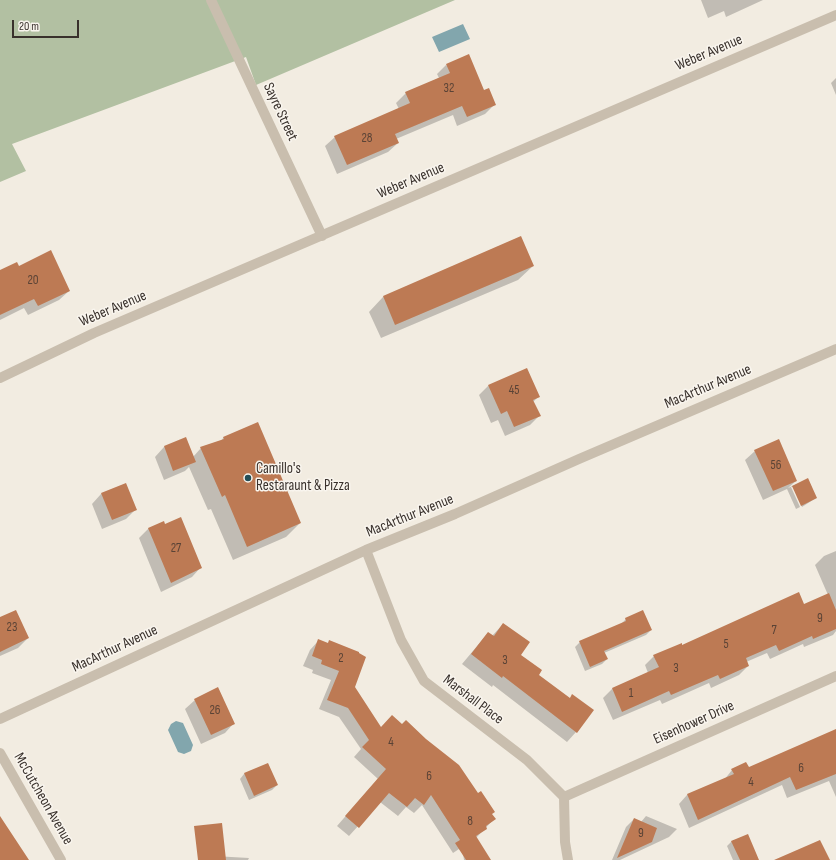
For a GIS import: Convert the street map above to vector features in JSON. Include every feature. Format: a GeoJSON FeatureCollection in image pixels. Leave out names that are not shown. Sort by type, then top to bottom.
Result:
{"type":"FeatureCollection","features":[{"type":"Feature","properties":{"kind":"street","name":"Sayre Street"},"geometry":{"type":"LineString","coordinates":[[211,0],[322,236]]}},
{"type":"Feature","properties":{"kind":"street","name":"Weber Avenue"},"geometry":{"type":"LineString","coordinates":[[0,378],[94,333],[836,15]]}},
{"type":"Feature","properties":{"kind":"street","name":"MacArthur Avenue"},"geometry":{"type":"LineString","coordinates":[[0,719],[366,550],[456,514],[579,459],[836,349]]}},
{"type":"Feature","properties":{"kind":"street","name":"Marshall Place"},"geometry":{"type":"LineString","coordinates":[[366,550],[401,640],[424,681],[527,760],[564,797]]}},
{"type":"Feature","properties":{"kind":"street","name":"Eisenhower Drive"},"geometry":{"type":"LineString","coordinates":[[564,797],[836,676]]}},
{"type":"Feature","properties":{"kind":"street","name":"McCutcheon Avenue"},"geometry":{"type":"LineString","coordinates":[[0,753],[61,860]]}},
{"type":"Feature","properties":{"kind":"street"},"geometry":{"type":"LineString","coordinates":[[564,797],[565,842],[568,860]]}},
{"type":"Feature","properties":{"kind":"green space"},"geometry":{"type":"Polygon","coordinates":[[[0,0],[455,0],[256,85],[246,57],[12,144],[26,171],[0,182],[0,0]]]}},
{"type":"Feature","properties":{"kind":"water"},"geometry":{"type":"Polygon","coordinates":[[[463,24],[470,39],[439,52],[432,37],[463,24]]]}},
{"type":"Feature","properties":{"kind":"water"},"geometry":{"type":"Polygon","coordinates":[[[176,721],[183,723],[193,745],[191,751],[184,754],[178,752],[168,730],[171,724],[176,721]]]}},
{"type":"Feature","properties":{"kind":"building"},"geometry":{"type":"Polygon","coordinates":[[[469,54],[484,90],[489,88],[496,105],[467,117],[462,106],[395,134],[399,143],[347,165],[334,136],[410,103],[405,92],[450,73],[446,64],[469,54]]]}},
{"type":"Feature","properties":{"kind":"building"},"geometry":{"type":"Polygon","coordinates":[[[521,236],[534,266],[395,325],[383,296],[521,236]]]}},
{"type":"Feature","properties":{"kind":"building"},"geometry":{"type":"Polygon","coordinates":[[[51,250],[70,291],[38,306],[34,299],[0,315],[0,270],[17,262],[19,266],[51,250]]]}},
{"type":"Feature","properties":{"kind":"building"},"geometry":{"type":"Polygon","coordinates":[[[527,368],[540,397],[533,400],[541,416],[514,427],[507,411],[501,414],[488,385],[527,368]]]}},
{"type":"Feature","properties":{"kind":"building","name":"Camillo's Restaraunt & Pizza"},"geometry":{"type":"Polygon","coordinates":[[[258,422],[301,523],[247,547],[225,495],[222,497],[200,447],[224,439],[223,437],[258,422]]]}},
{"type":"Feature","properties":{"kind":"building"},"geometry":{"type":"Polygon","coordinates":[[[186,437],[196,462],[173,471],[164,446],[186,437]]]}},
{"type":"Feature","properties":{"kind":"building"},"geometry":{"type":"Polygon","coordinates":[[[779,439],[797,481],[773,491],[754,450],[779,439]]]}},
{"type":"Feature","properties":{"kind":"building"},"geometry":{"type":"Polygon","coordinates":[[[808,478],[817,498],[801,506],[792,486],[808,478]]]}},
{"type":"Feature","properties":{"kind":"building"},"geometry":{"type":"Polygon","coordinates":[[[126,483],[137,510],[112,520],[101,493],[126,483]]]}},
{"type":"Feature","properties":{"kind":"building"},"geometry":{"type":"Polygon","coordinates":[[[181,517],[202,568],[171,583],[148,528],[164,521],[165,524],[181,517]]]}},
{"type":"Feature","properties":{"kind":"building"},"geometry":{"type":"Polygon","coordinates":[[[799,592],[804,604],[829,593],[836,610],[836,629],[813,639],[812,636],[779,651],[776,645],[746,658],[749,666],[720,679],[718,675],[671,695],[669,691],[622,712],[612,688],[659,667],[653,655],[682,643],[682,645],[799,592]]]}},
{"type":"Feature","properties":{"kind":"building"},"geometry":{"type":"Polygon","coordinates":[[[16,610],[29,638],[0,652],[0,617],[16,610]]]}},
{"type":"Feature","properties":{"kind":"building"},"geometry":{"type":"Polygon","coordinates":[[[643,610],[652,630],[604,651],[608,659],[590,667],[579,641],[626,621],[625,618],[643,610]]]}},
{"type":"Feature","properties":{"kind":"building"},"geometry":{"type":"Polygon","coordinates":[[[503,623],[530,642],[521,655],[542,670],[539,675],[570,698],[572,694],[594,710],[577,733],[503,676],[502,678],[471,654],[488,632],[494,636],[503,623]]]}},
{"type":"Feature","properties":{"kind":"building"},"geometry":{"type":"Polygon","coordinates":[[[318,639],[328,643],[329,640],[359,652],[366,657],[355,687],[381,727],[392,715],[402,724],[406,720],[426,739],[459,765],[478,793],[481,791],[495,812],[492,814],[496,819],[486,826],[487,829],[476,836],[491,860],[466,860],[455,843],[460,840],[431,795],[424,805],[415,798],[407,807],[389,793],[359,828],[345,816],[386,769],[362,747],[369,740],[348,708],[327,700],[339,671],[321,664],[322,660],[312,656],[318,639]]]}},
{"type":"Feature","properties":{"kind":"building"},"geometry":{"type":"Polygon","coordinates":[[[218,687],[235,724],[211,735],[194,699],[218,687]]]}},
{"type":"Feature","properties":{"kind":"building"},"geometry":{"type":"Polygon","coordinates":[[[836,729],[836,774],[796,790],[790,777],[698,820],[687,794],[734,774],[731,769],[746,762],[749,767],[836,729]]]}},
{"type":"Feature","properties":{"kind":"building"},"geometry":{"type":"Polygon","coordinates":[[[268,763],[278,785],[254,796],[244,773],[268,763]]]}},
{"type":"Feature","properties":{"kind":"building"},"geometry":{"type":"Polygon","coordinates":[[[0,816],[29,860],[0,860],[0,816]]]}},
{"type":"Feature","properties":{"kind":"building"},"geometry":{"type":"Polygon","coordinates":[[[634,818],[657,828],[652,842],[617,858],[634,818]]]}},
{"type":"Feature","properties":{"kind":"building"},"geometry":{"type":"Polygon","coordinates":[[[222,823],[226,860],[198,860],[194,826],[222,823]]]}},
{"type":"Feature","properties":{"kind":"building"},"geometry":{"type":"Polygon","coordinates":[[[748,834],[759,860],[740,860],[731,841],[748,834]]]}},
{"type":"Feature","properties":{"kind":"building"},"geometry":{"type":"Polygon","coordinates":[[[820,840],[830,860],[774,860],[820,840]]]}},
{"type":"Feature","properties":{"kind":"place","name":"Camillo's Restaraunt & Pizza"},"geometry":{"type":"Point","coordinates":[248,478]}}]}
